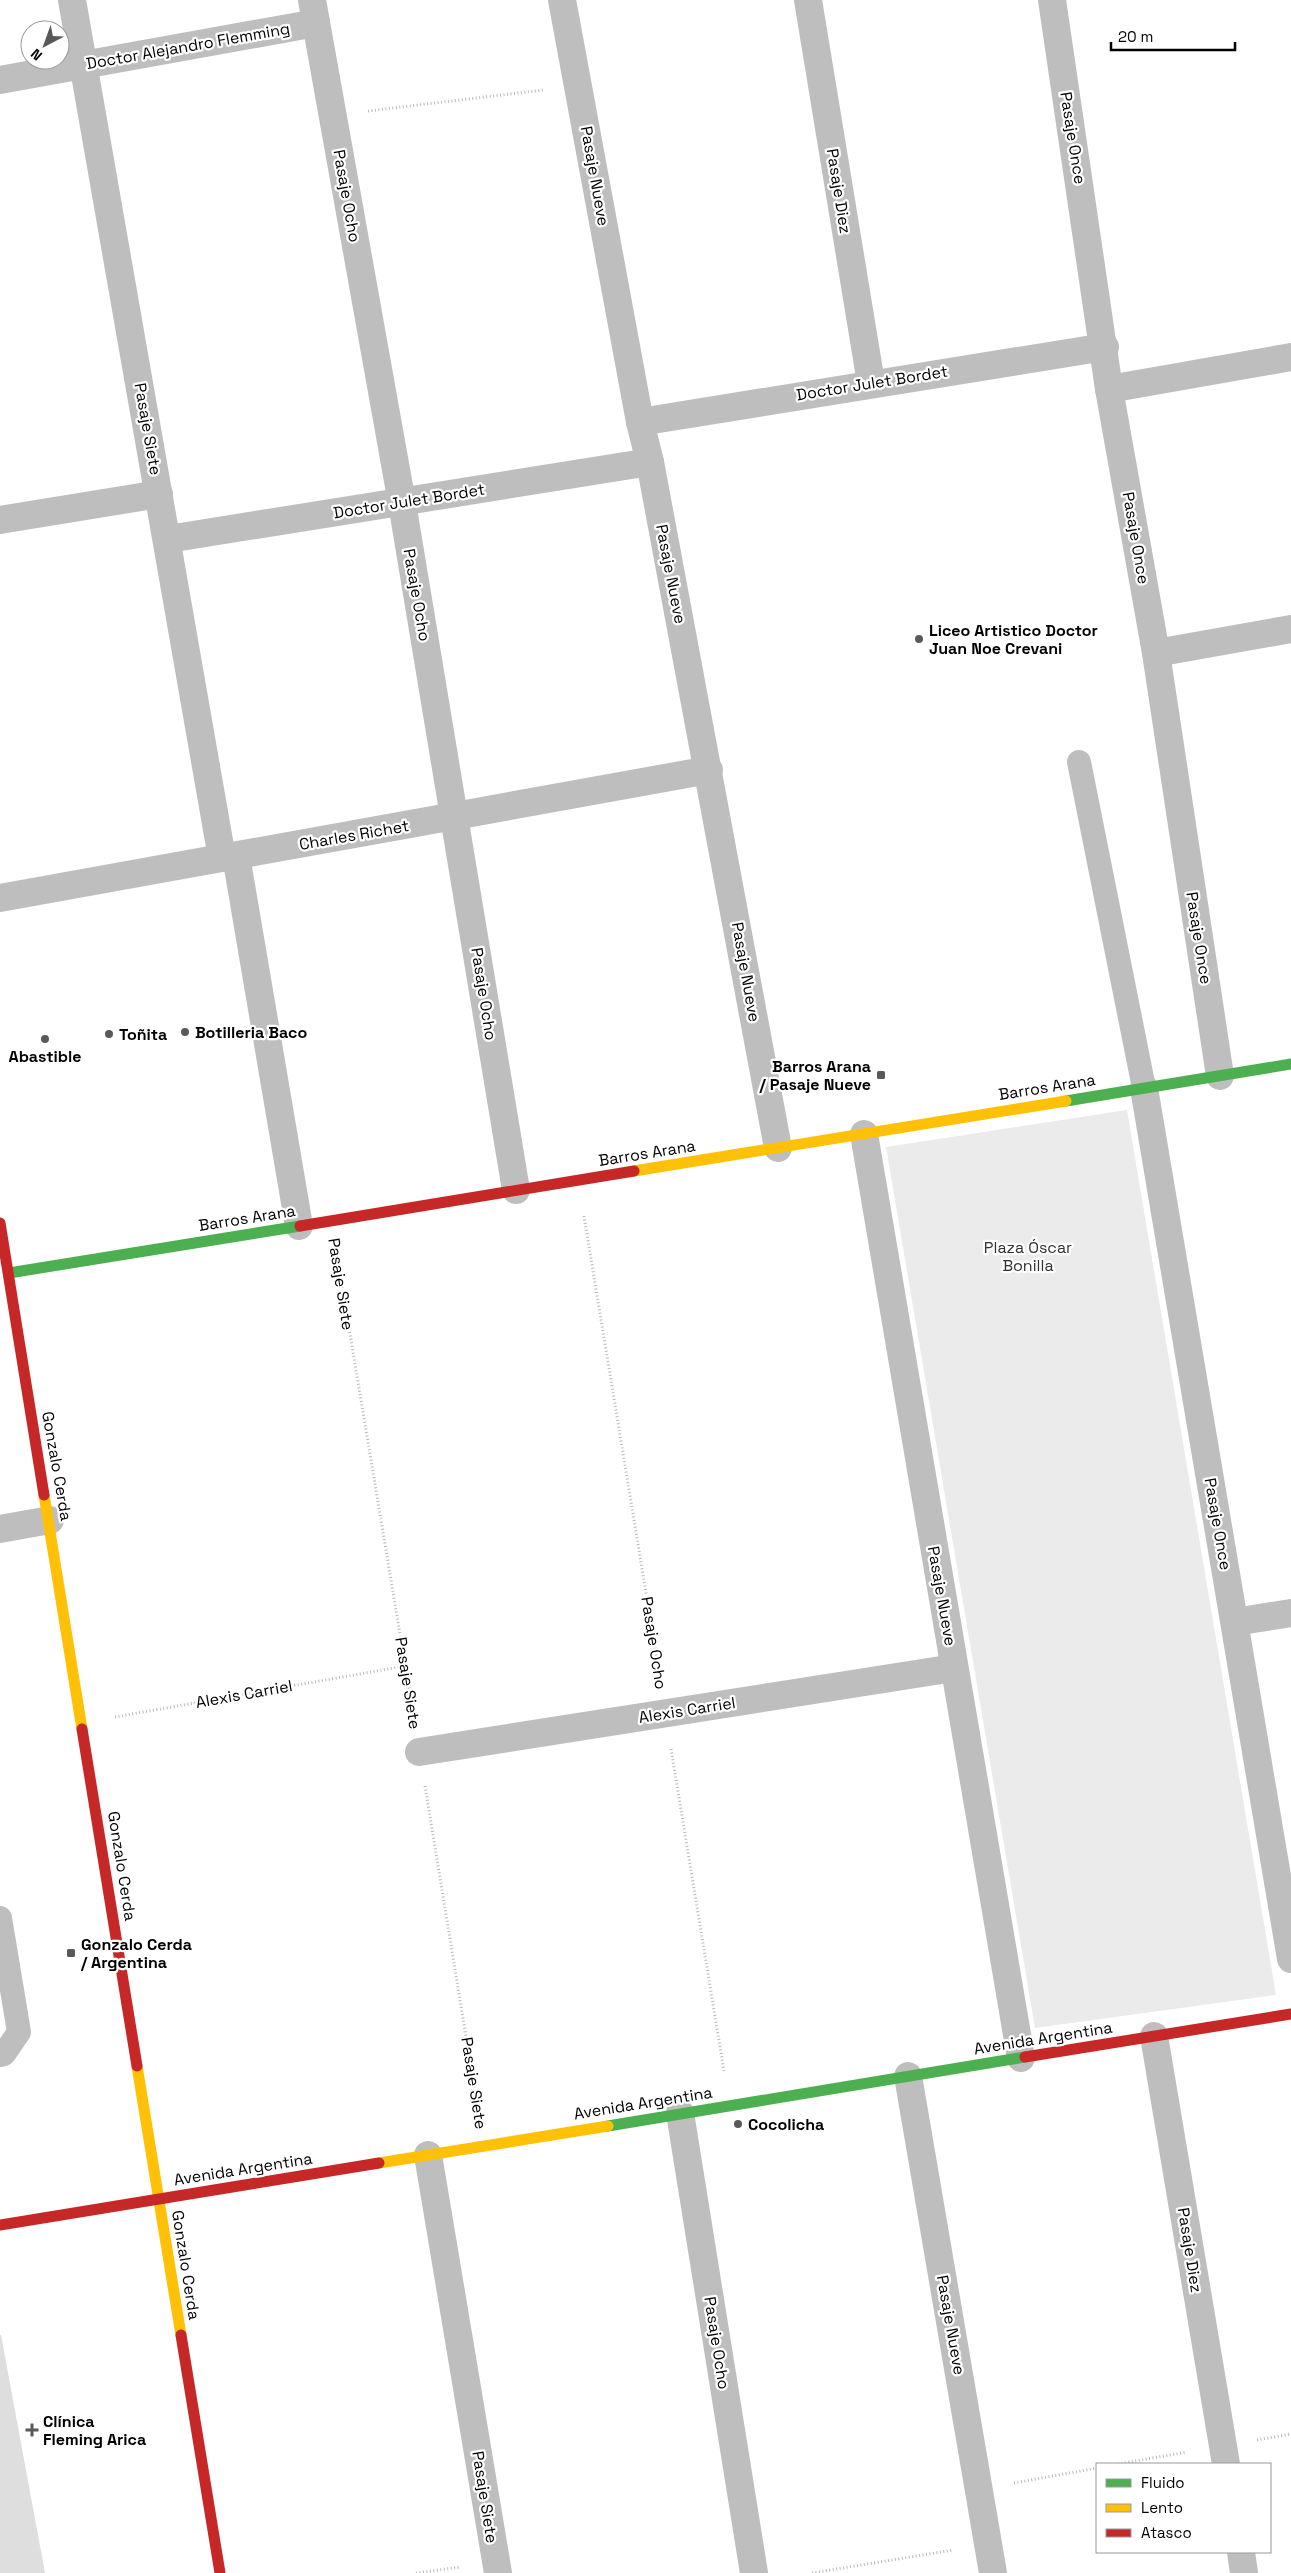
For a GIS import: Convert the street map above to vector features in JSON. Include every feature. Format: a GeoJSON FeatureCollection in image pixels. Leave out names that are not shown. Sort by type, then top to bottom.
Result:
{"type":"FeatureCollection","features":[{"type":"Feature","properties":{"kind":"street","name":"Pasaje Siete"},"geometry":{"type":"LineString","coordinates":[[72,0],[85,65],[159,494],[299,1226]]}},
{"type":"Feature","properties":{"kind":"street","name":"Pasaje Nueve"},"geometry":{"type":"LineString","coordinates":[[562,0],[640,422],[650,462],[709,770],[778,1148]]}},
{"type":"Feature","properties":{"kind":"street","name":"Pasaje Diez"},"geometry":{"type":"LineString","coordinates":[[808,0],[870,383]]}},
{"type":"Feature","properties":{"kind":"street","name":"Pasaje Once"},"geometry":{"type":"LineString","coordinates":[[1052,0],[1105,347],[1109,389],[1156,653],[1220,1076]]}},
{"type":"Feature","properties":{"kind":"street","name":"Doctor Alejandro Flemming"},"geometry":{"type":"LineString","coordinates":[[0,80],[85,65],[314,12]]}},
{"type":"Feature","properties":{"kind":"street","name":"Pasaje Ocho"},"geometry":{"type":"LineString","coordinates":[[314,12],[402,503],[516,1190]]}},
{"type":"Feature","properties":{"kind":"street","name":"Doctor Julet Bordet"},"geometry":{"type":"LineString","coordinates":[[640,422],[870,383],[1105,347]]}},
{"type":"Feature","properties":{"kind":"street"},"geometry":{"type":"LineString","coordinates":[[1109,389],[1291,357]]}},
{"type":"Feature","properties":{"kind":"street","name":"Doctor Julet Bordet"},"geometry":{"type":"LineString","coordinates":[[168,539],[650,462]]}},
{"type":"Feature","properties":{"kind":"street"},"geometry":{"type":"LineString","coordinates":[[0,520],[159,494]]}},
{"type":"Feature","properties":{"kind":"street"},"geometry":{"type":"LineString","coordinates":[[1156,653],[1291,629]]}},
{"type":"Feature","properties":{"kind":"street","name":"Charles Richet"},"geometry":{"type":"LineString","coordinates":[[0,898],[709,770]]}},
{"type":"Feature","properties":{"kind":"street","name":"Barros Arana"},"geometry":{"type":"LineString","coordinates":[[8,1274],[1291,1064]]}},
{"type":"Feature","properties":{"kind":"street","name":"Pasaje Once"},"geometry":{"type":"LineString","coordinates":[[1144,1088],[1291,1959]]}},
{"type":"Feature","properties":{"kind":"street","name":"Pasaje Nueve"},"geometry":{"type":"LineString","coordinates":[[864,1134],[1021,2058]]}},
{"type":"Feature","properties":{"kind":"street","name":"Gonzalo Cerda"},"geometry":{"type":"LineString","coordinates":[[0,1223],[83,1722],[220,2573]]}},
{"type":"Feature","properties":{"kind":"street"},"geometry":{"type":"LineString","coordinates":[[0,1529],[50,1520]]}},
{"type":"Feature","properties":{"kind":"street"},"geometry":{"type":"LineString","coordinates":[[1235,1622],[1291,1613]]}},
{"type":"Feature","properties":{"kind":"street","name":"Alexis Carriel"},"geometry":{"type":"LineString","coordinates":[[419,1752],[954,1668]]}},
{"type":"Feature","properties":{"kind":"street","name":"Avenida Argentina"},"geometry":{"type":"LineString","coordinates":[[0,2225],[1291,2014]]}},
{"type":"Feature","properties":{"kind":"street","name":"Pasaje Diez"},"geometry":{"type":"LineString","coordinates":[[1154,2036],[1226,2463]]}},
{"type":"Feature","properties":{"kind":"street","name":"Pasaje Nueve"},"geometry":{"type":"LineString","coordinates":[[908,2076],[993,2573]]}},
{"type":"Feature","properties":{"kind":"street","name":"Pasaje Ocho"},"geometry":{"type":"LineString","coordinates":[[680,2113],[754,2573]]}},
{"type":"Feature","properties":{"kind":"street","name":"Pasaje Siete"},"geometry":{"type":"LineString","coordinates":[[428,2155],[497,2567]]}},
{"type":"Feature","properties":{"kind":"street"},"geometry":{"type":"LineString","coordinates":[[1240,2553],[1244,2573]]}},
{"type":"Feature","properties":{"kind":"lane"},"geometry":{"type":"LineString","coordinates":[[1079,762],[1144,1088]]}},
{"type":"Feature","properties":{"kind":"lane"},"geometry":{"type":"LineString","coordinates":[[0,1918],[19,2032],[4,2054],[0,2055]]}},
{"type":"Feature","properties":{"kind":"path"},"geometry":{"type":"LineString","coordinates":[[333,115],[578,86]]}},
{"type":"Feature","properties":{"kind":"path","name":"Pasaje Ocho"},"geometry":{"type":"LineString","coordinates":[[578,1180],[730,2105]]}},
{"type":"Feature","properties":{"kind":"path","name":"Pasaje Siete"},"geometry":{"type":"LineString","coordinates":[[331,1221],[484,2146]]}},
{"type":"Feature","properties":{"kind":"path","name":"Alexis Carriel"},"geometry":{"type":"LineString","coordinates":[[83,1722],[405,1666]]}},
{"type":"Feature","properties":{"kind":"path"},"geometry":{"type":"LineString","coordinates":[[979,2489],[1096,2468]]}},
{"type":"Feature","properties":{"kind":"path"},"geometry":{"type":"LineString","coordinates":[[812,2573],[988,2544]]}},
{"type":"Feature","properties":{"kind":"path"},"geometry":{"type":"LineString","coordinates":[[416,2573],[497,2567]]}},
{"type":"Feature","properties":{"kind":"green space","name":"Plaza Óscar Bonilla"},"geometry":{"type":"Polygon","coordinates":[[[1127,1110],[1276,1995],[1035,2028],[886,1147],[1127,1110]]]}},
{"type":"Feature","properties":{"kind":"building"},"geometry":{"type":"Polygon","coordinates":[[[1,2335],[45,2573],[0,2573],[1,2335]]]}},
{"type":"Feature","properties":{"kind":"traffic: fast"},"geometry":{"type":"LineString","coordinates":[[1066,1101],[1291,1064]]}},
{"type":"Feature","properties":{"kind":"traffic: fast"},"geometry":{"type":"LineString","coordinates":[[9,1273],[300,1226]]}},
{"type":"Feature","properties":{"kind":"traffic: fast"},"geometry":{"type":"LineString","coordinates":[[608,2126],[1025,2057]]}},
{"type":"Feature","properties":{"kind":"traffic: slow"},"geometry":{"type":"LineString","coordinates":[[634,1171],[1066,1101]]}},
{"type":"Feature","properties":{"kind":"traffic: slow"},"geometry":{"type":"LineString","coordinates":[[44,1495],[82,1729]]}},
{"type":"Feature","properties":{"kind":"traffic: slow"},"geometry":{"type":"LineString","coordinates":[[137,2066],[181,2335]]}},
{"type":"Feature","properties":{"kind":"traffic: slow"},"geometry":{"type":"LineString","coordinates":[[379,2163],[608,2126]]}},
{"type":"Feature","properties":{"kind":"traffic: jam"},"geometry":{"type":"LineString","coordinates":[[300,1226],[634,1171]]}},
{"type":"Feature","properties":{"kind":"traffic: jam"},"geometry":{"type":"LineString","coordinates":[[0,1223],[44,1495]]}},
{"type":"Feature","properties":{"kind":"traffic: jam"},"geometry":{"type":"LineString","coordinates":[[82,1729],[137,2066]]}},
{"type":"Feature","properties":{"kind":"traffic: jam"},"geometry":{"type":"LineString","coordinates":[[1025,2057],[1291,2014]]}},
{"type":"Feature","properties":{"kind":"traffic: jam"},"geometry":{"type":"LineString","coordinates":[[0,2225],[379,2163]]}},
{"type":"Feature","properties":{"kind":"traffic: jam"},"geometry":{"type":"LineString","coordinates":[[181,2335],[220,2573]]}},
{"type":"Feature","properties":{"kind":"place","name":"Liceo Artistico Doctor Juan Noe Crevani"},"geometry":{"type":"Point","coordinates":[919,639]}},
{"type":"Feature","properties":{"kind":"place","name":"Botilleria Baco"},"geometry":{"type":"Point","coordinates":[185,1032]}},
{"type":"Feature","properties":{"kind":"place","name":"Toñita"},"geometry":{"type":"Point","coordinates":[109,1034]}},
{"type":"Feature","properties":{"kind":"place","name":"Abastible"},"geometry":{"type":"Point","coordinates":[45,1039]}},
{"type":"Feature","properties":{"kind":"place","name":"Barros Arana / Pasaje Nueve"},"geometry":{"type":"Point","coordinates":[881,1075]}},
{"type":"Feature","properties":{"kind":"place","name":"Gonzalo Cerda / Argentina"},"geometry":{"type":"Point","coordinates":[71,1953]}},
{"type":"Feature","properties":{"kind":"place","name":"Cocolicha"},"geometry":{"type":"Point","coordinates":[738,2124]}},
{"type":"Feature","properties":{"kind":"place","name":"Clínica Fleming Arica"},"geometry":{"type":"Point","coordinates":[32,2430]}}]}
